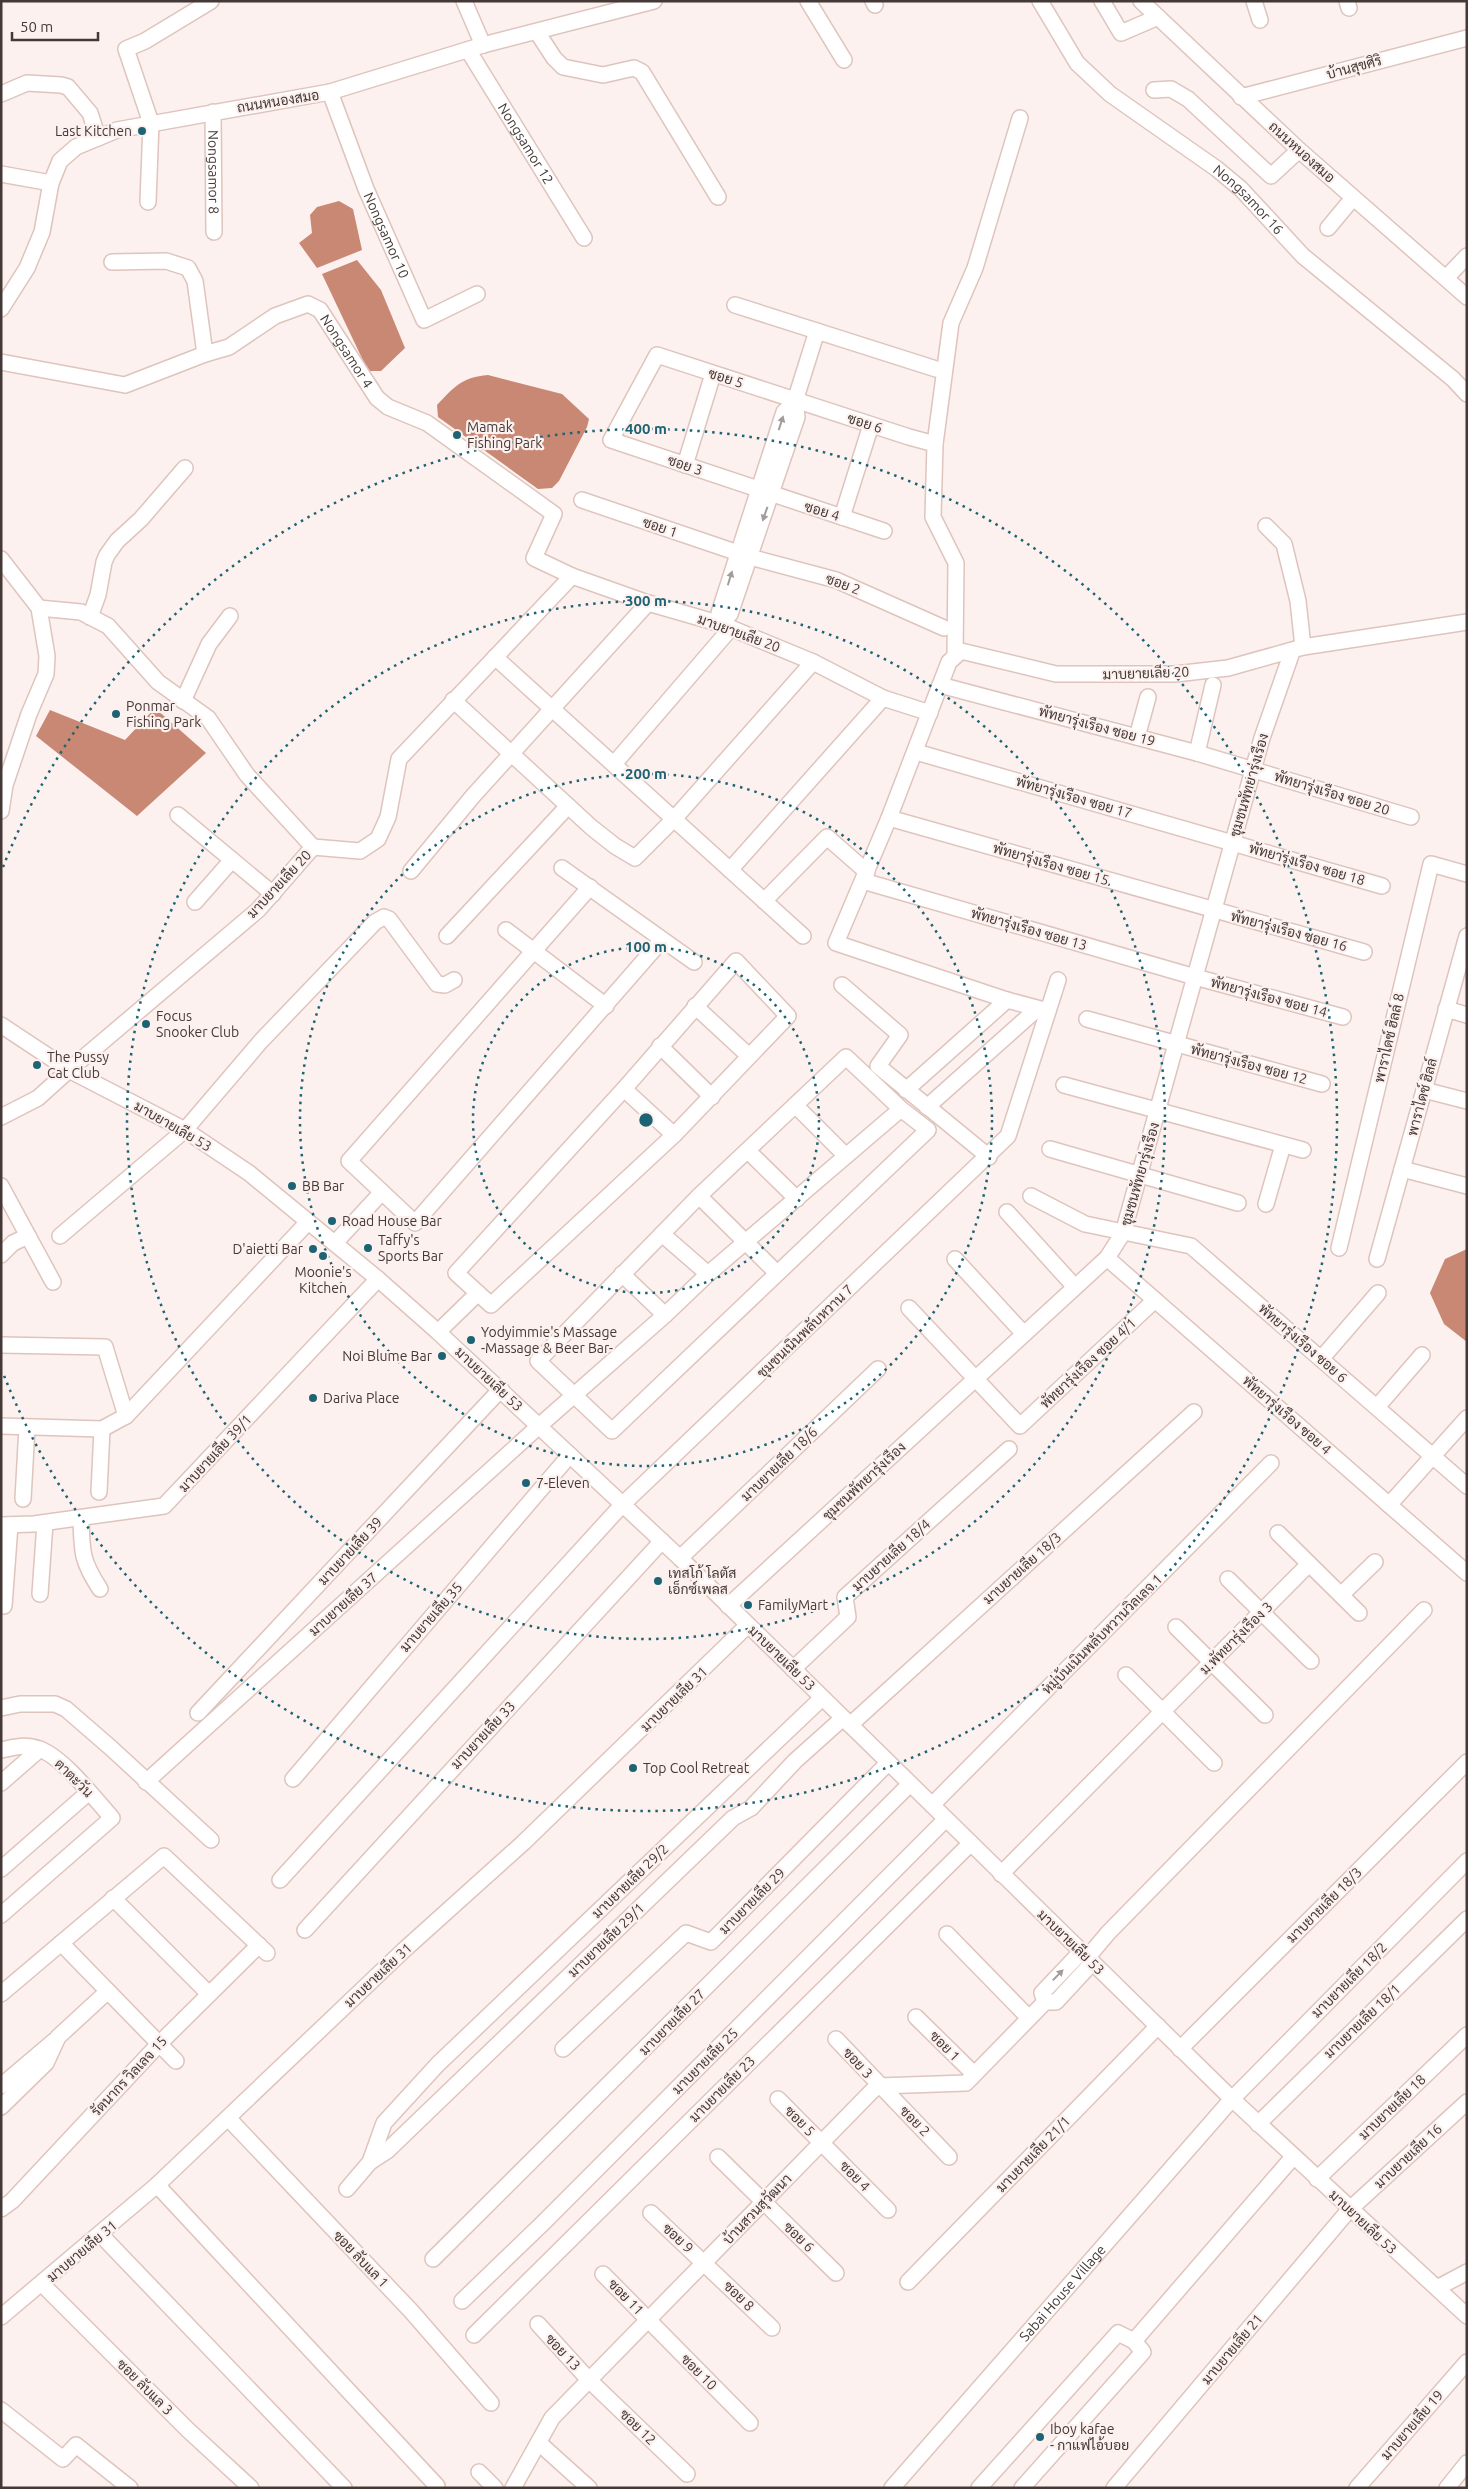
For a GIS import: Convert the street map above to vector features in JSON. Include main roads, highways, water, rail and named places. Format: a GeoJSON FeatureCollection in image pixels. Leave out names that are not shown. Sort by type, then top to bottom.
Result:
{"type":"FeatureCollection","features":[{"type":"Feature","properties":{"kind":"place","name":"Last Kitchen"},"geometry":{"type":"Point","coordinates":[142,131]}},
{"type":"Feature","properties":{"kind":"place","name":"Mamak Fishing Park"},"geometry":{"type":"Point","coordinates":[457,435]}},
{"type":"Feature","properties":{"kind":"place","name":"Ponmar Fishing Park"},"geometry":{"type":"Point","coordinates":[116,714]}},
{"type":"Feature","properties":{"kind":"place","name":"Focus Snooker Club"},"geometry":{"type":"Point","coordinates":[146,1024]}},
{"type":"Feature","properties":{"kind":"place","name":"The Pussy Cat Club"},"geometry":{"type":"Point","coordinates":[37,1065]}},
{"type":"Feature","properties":{"kind":"place","name":"BB Bar"},"geometry":{"type":"Point","coordinates":[292,1186]}},
{"type":"Feature","properties":{"kind":"place","name":"Road House Bar"},"geometry":{"type":"Point","coordinates":[332,1221]}},
{"type":"Feature","properties":{"kind":"place","name":"Taffy's Sports Bar"},"geometry":{"type":"Point","coordinates":[368,1248]}},
{"type":"Feature","properties":{"kind":"place","name":"D'aietti Bar"},"geometry":{"type":"Point","coordinates":[313,1249]}},
{"type":"Feature","properties":{"kind":"place","name":"Moonie's Kitchen"},"geometry":{"type":"Point","coordinates":[323,1256]}},
{"type":"Feature","properties":{"kind":"place","name":"Yodyimmie's Massage -Massage & Beer Bar-"},"geometry":{"type":"Point","coordinates":[471,1340]}},
{"type":"Feature","properties":{"kind":"place","name":"Noi Blume Bar"},"geometry":{"type":"Point","coordinates":[442,1356]}},
{"type":"Feature","properties":{"kind":"place","name":"Dariva Place"},"geometry":{"type":"Point","coordinates":[313,1398]}},
{"type":"Feature","properties":{"kind":"place","name":"7-Eleven"},"geometry":{"type":"Point","coordinates":[526,1483]}},
{"type":"Feature","properties":{"kind":"place","name":"เทสโก้ โลตัส เอ็กซ์เพลส"},"geometry":{"type":"Point","coordinates":[658,1581]}},
{"type":"Feature","properties":{"kind":"place","name":"FamilyMart"},"geometry":{"type":"Point","coordinates":[748,1605]}},
{"type":"Feature","properties":{"kind":"place","name":"Top Cool Retreat"},"geometry":{"type":"Point","coordinates":[633,1768]}},
{"type":"Feature","properties":{"kind":"place","name":"Iboy kafae - กาแฟไอ้บอย"},"geometry":{"type":"Point","coordinates":[1040,2437]}}]}
